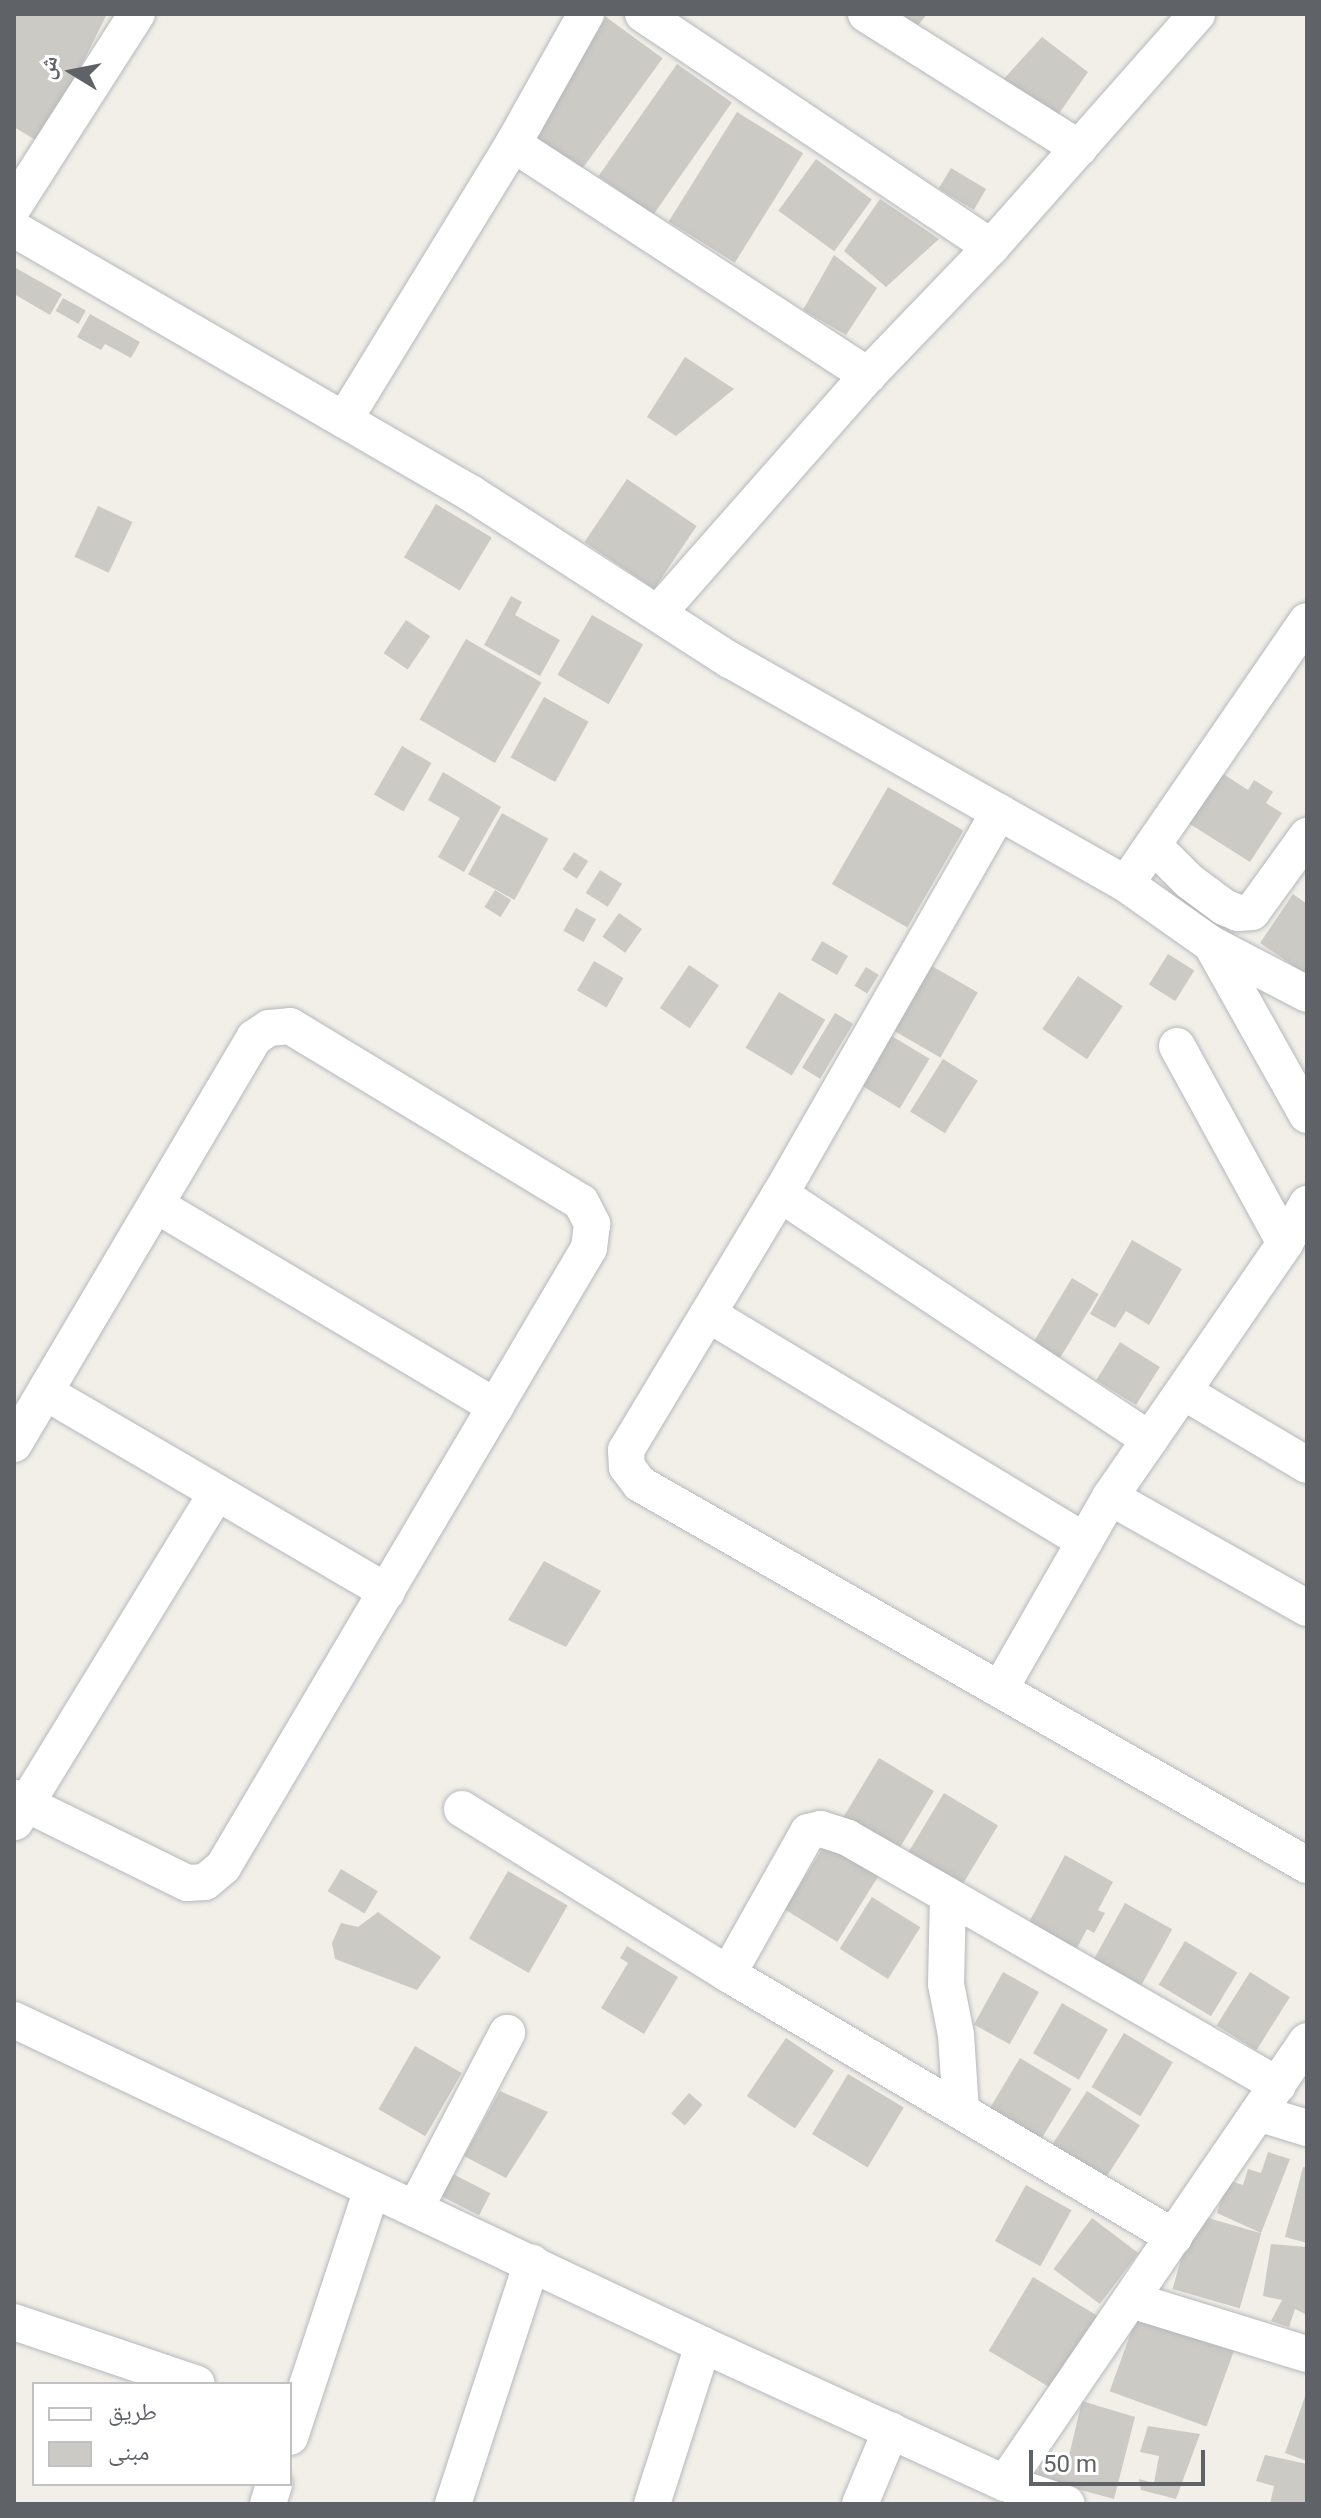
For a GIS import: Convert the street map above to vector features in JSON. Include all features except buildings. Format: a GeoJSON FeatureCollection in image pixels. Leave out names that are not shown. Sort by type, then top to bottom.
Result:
{"type":"FeatureCollection","features":[{"type":"Feature","properties":{"kind":"street"},"geometry":{"type":"LineString","coordinates":[[14,206],[137,14]]}},
{"type":"Feature","properties":{"kind":"street"},"geometry":{"type":"LineString","coordinates":[[344,420],[513,144],[586,14]]}},
{"type":"Feature","properties":{"kind":"street"},"geometry":{"type":"LineString","coordinates":[[643,14],[991,247]]}},
{"type":"Feature","properties":{"kind":"street"},"geometry":{"type":"LineString","coordinates":[[866,14],[1079,148]]}},
{"type":"Feature","properties":{"kind":"street"},"geometry":{"type":"LineString","coordinates":[[659,612],[868,375],[991,247],[1191,16]]}},
{"type":"Feature","properties":{"kind":"street"},"geometry":{"type":"LineString","coordinates":[[513,144],[868,375]]}},
{"type":"Feature","properties":{"kind":"street"},"geometry":{"type":"LineString","coordinates":[[14,229],[472,494],[730,660],[1126,884],[1211,944],[1307,994]]}},
{"type":"Feature","properties":{"kind":"street"},"geometry":{"type":"LineString","coordinates":[[1126,884],[1307,621]]}},
{"type":"Feature","properties":{"kind":"street"},"geometry":{"type":"LineString","coordinates":[[999,812],[780,1194],[626,1450],[627,1467],[640,1484],[1307,1865]]}},
{"type":"Feature","properties":{"kind":"street"},"geometry":{"type":"LineString","coordinates":[[1153,845],[1189,881],[1224,907],[1238,913],[1252,912],[1307,836]]}},
{"type":"Feature","properties":{"kind":"street"},"geometry":{"type":"LineString","coordinates":[[1211,944],[1307,1115]]}},
{"type":"Feature","properties":{"kind":"street"},"geometry":{"type":"LineString","coordinates":[[14,1444],[254,1038],[269,1028],[290,1026],[581,1202],[592,1224],[589,1248],[223,1867],[205,1882],[187,1883],[18,1808],[216,1494]]}},
{"type":"Feature","properties":{"kind":"street"},"geometry":{"type":"LineString","coordinates":[[1177,1046],[1285,1243]]}},
{"type":"Feature","properties":{"kind":"street"},"geometry":{"type":"LineString","coordinates":[[780,1194],[1150,1440]]}},
{"type":"Feature","properties":{"kind":"street"},"geometry":{"type":"LineString","coordinates":[[1000,1689],[1110,1497],[1285,1243],[1307,1204]]}},
{"type":"Feature","properties":{"kind":"street"},"geometry":{"type":"LineString","coordinates":[[156,1205],[496,1407]]}},
{"type":"Feature","properties":{"kind":"street"},"geometry":{"type":"LineString","coordinates":[[708,1314],[1085,1541]]}},
{"type":"Feature","properties":{"kind":"street"},"geometry":{"type":"LineString","coordinates":[[45,1392],[387,1592]]}},
{"type":"Feature","properties":{"kind":"street"},"geometry":{"type":"LineString","coordinates":[[1184,1392],[1307,1465]]}},
{"type":"Feature","properties":{"kind":"street"},"geometry":{"type":"LineString","coordinates":[[1110,1497],[1307,1608]]}},
{"type":"Feature","properties":{"kind":"street"},"geometry":{"type":"LineString","coordinates":[[462,1809],[728,1974],[1174,2237]]}},
{"type":"Feature","properties":{"kind":"street"},"geometry":{"type":"LineString","coordinates":[[728,1974],[808,1832],[821,1829],[848,1838],[948,1896],[1268,2099],[1307,2128]]}},
{"type":"Feature","properties":{"kind":"street"},"geometry":{"type":"LineString","coordinates":[[948,1896],[946,1984],[956,2035],[961,2111]]}},
{"type":"Feature","properties":{"kind":"street"},"geometry":{"type":"LineString","coordinates":[[14,2020],[703,2345],[1005,2483],[1067,2504]]}},
{"type":"Feature","properties":{"kind":"street"},"geometry":{"type":"LineString","coordinates":[[415,2209],[507,2033]]}},
{"type":"Feature","properties":{"kind":"street"},"geometry":{"type":"LineString","coordinates":[[1005,2483],[1307,2041]]}},
{"type":"Feature","properties":{"kind":"street"},"geometry":{"type":"LineString","coordinates":[[292,2423],[372,2189]]}},
{"type":"Feature","properties":{"kind":"street"},"geometry":{"type":"LineString","coordinates":[[453,2504],[532,2263]]}},
{"type":"Feature","properties":{"kind":"street"},"geometry":{"type":"LineString","coordinates":[[1131,2300],[1307,2354]]}},
{"type":"Feature","properties":{"kind":"street"},"geometry":{"type":"LineString","coordinates":[[14,2322],[191,2382]]}},
{"type":"Feature","properties":{"kind":"street"},"geometry":{"type":"LineString","coordinates":[[652,2504],[703,2345]]}},
{"type":"Feature","properties":{"kind":"street"},"geometry":{"type":"LineString","coordinates":[[860,2504],[891,2430]]}}]}
